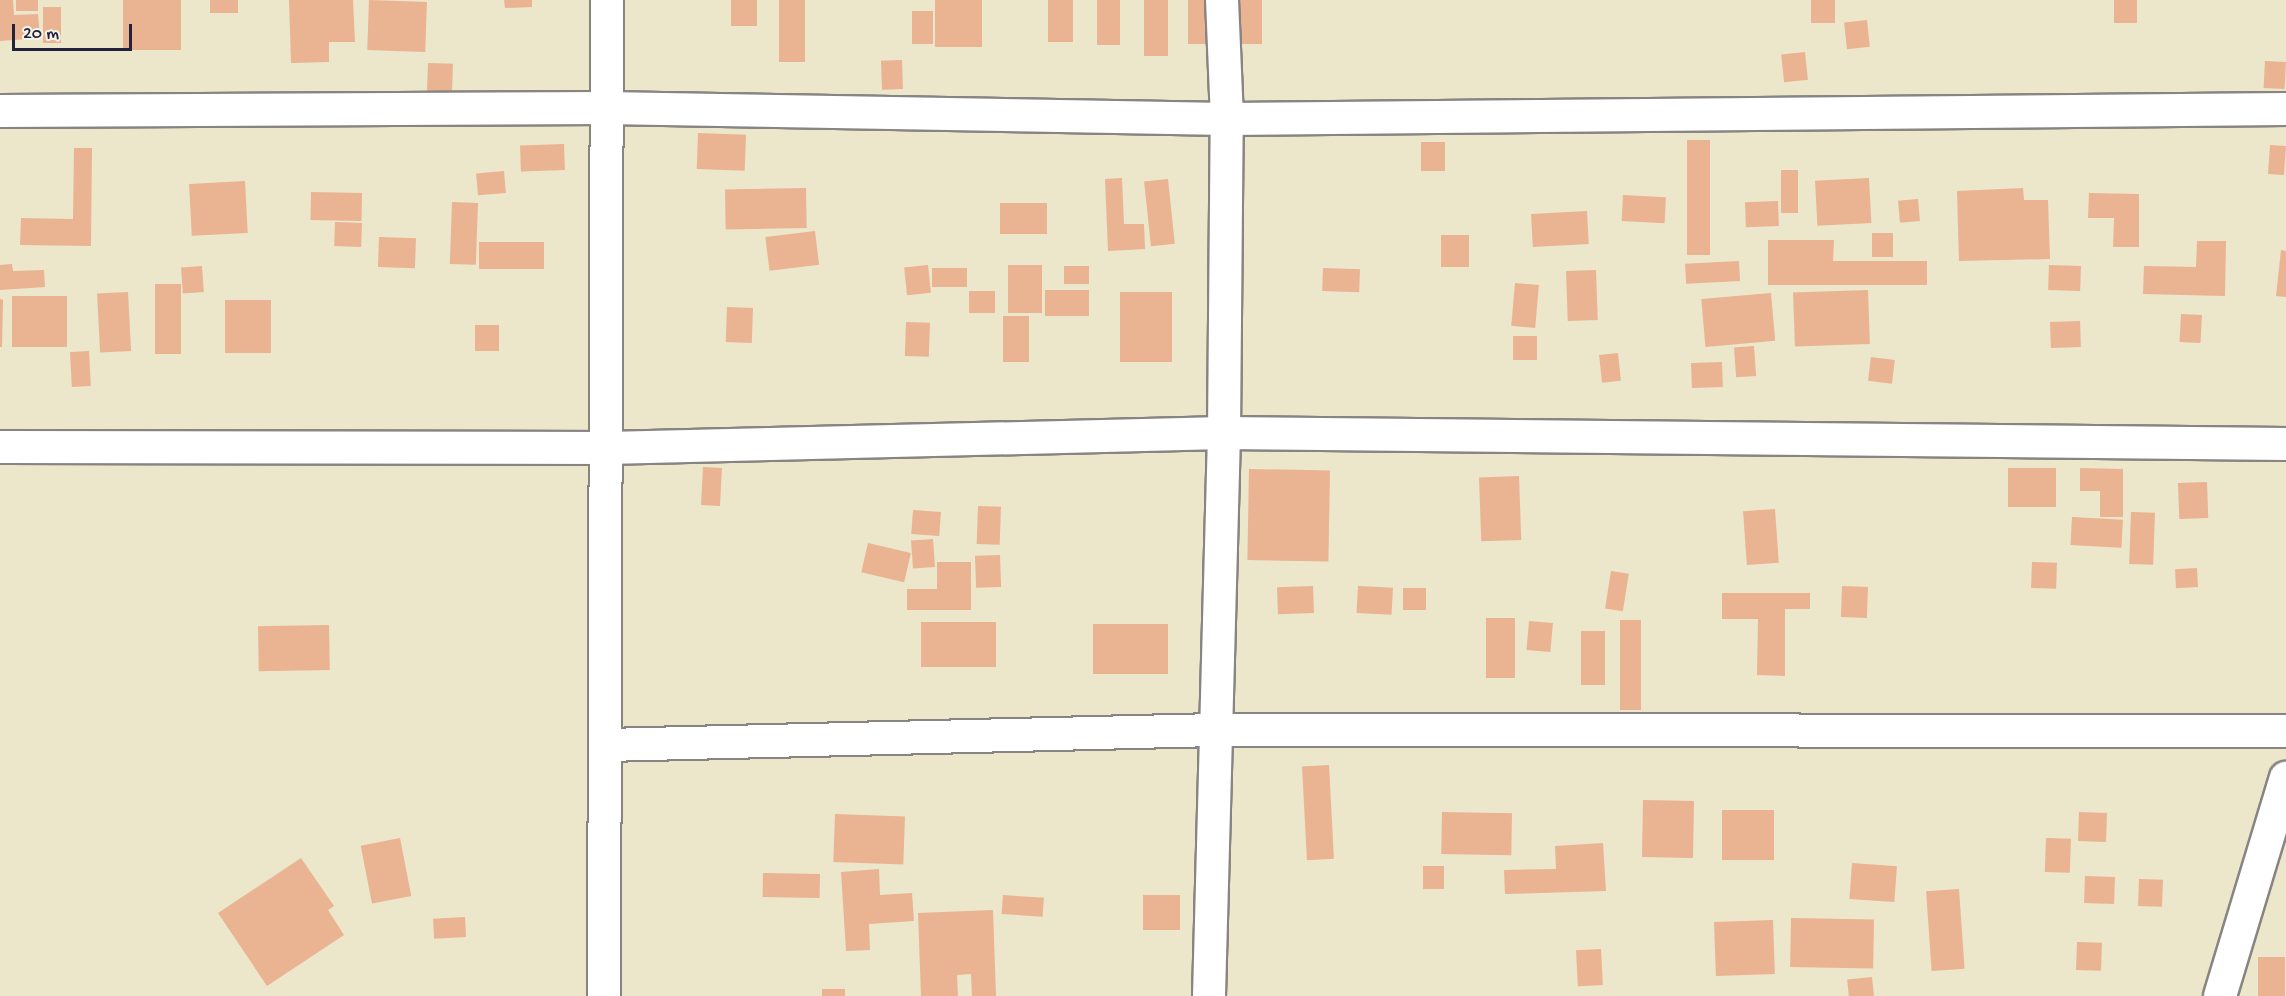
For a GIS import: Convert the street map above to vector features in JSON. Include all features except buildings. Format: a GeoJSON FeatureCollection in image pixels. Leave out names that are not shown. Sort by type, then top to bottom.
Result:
{"type":"FeatureCollection","features":[{"type":"Feature","properties":{"kind":"street"},"geometry":{"type":"LineString","coordinates":[[604,996],[607,0]]}},
{"type":"Feature","properties":{"kind":"street"},"geometry":{"type":"LineString","coordinates":[[1209,996],[1224,433],[1227,119],[1222,0]]}},
{"type":"Feature","properties":{"kind":"street"},"geometry":{"type":"LineString","coordinates":[[0,111],[606,108],[1227,119],[2286,109]]}},
{"type":"Feature","properties":{"kind":"street"},"geometry":{"type":"LineString","coordinates":[[0,447],[607,448],[1224,433],[2286,444]]}},
{"type":"Feature","properties":{"kind":"street"},"geometry":{"type":"LineString","coordinates":[[606,745],[1216,730],[2286,731]]}},
{"type":"Feature","properties":{"kind":"street"},"geometry":{"type":"LineString","coordinates":[[2220,996],[2286,778]]}}]}
